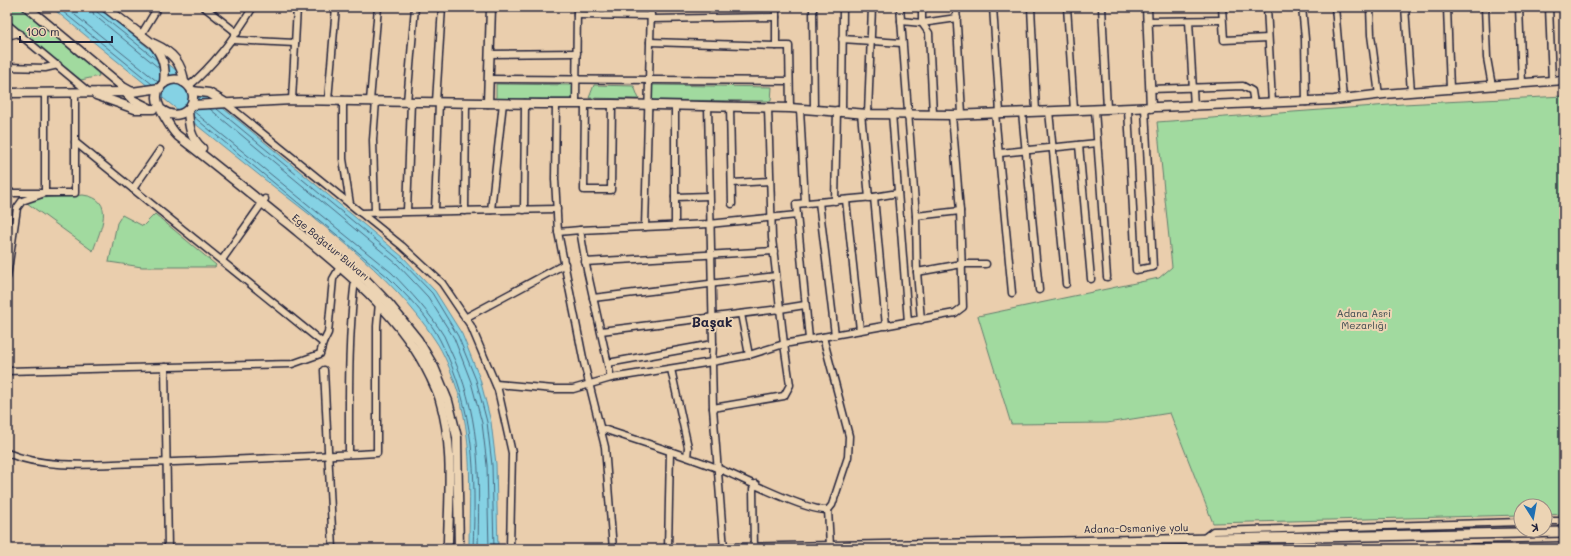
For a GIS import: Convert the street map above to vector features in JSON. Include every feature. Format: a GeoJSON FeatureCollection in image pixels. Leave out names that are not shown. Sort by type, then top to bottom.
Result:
{"type":"FeatureCollection","features":[{"type":"Feature","properties":{"kind":"highway","name":"Adana-Osmaniye yolu"},"geometry":{"type":"LineString","coordinates":[[708,549],[1564,532]]}},
{"type":"Feature","properties":{"kind":"highway"},"geometry":{"type":"LineString","coordinates":[[1472,549],[1564,547]]}},
{"type":"Feature","properties":{"kind":"main road"},"geometry":{"type":"LineString","coordinates":[[27,7],[129,93],[142,106],[178,115],[189,108],[224,102],[292,100],[800,108],[865,113],[952,115],[1306,102],[1564,80]]}},
{"type":"Feature","properties":{"kind":"main road"},"geometry":{"type":"LineString","coordinates":[[105,7],[153,44],[172,55],[180,64],[193,100],[189,108]]}},
{"type":"Feature","properties":{"kind":"main road"},"geometry":{"type":"LineString","coordinates":[[488,102],[491,7]]}},
{"type":"Feature","properties":{"kind":"main road"},"geometry":{"type":"LineString","coordinates":[[1147,7],[1151,89],[1148,108]]}},
{"type":"Feature","properties":{"kind":"main road"},"geometry":{"type":"LineString","coordinates":[[153,44],[165,64],[162,86],[157,100],[158,109]]}},
{"type":"Feature","properties":{"kind":"main road"},"geometry":{"type":"LineString","coordinates":[[102,93],[110,86],[110,78]]}},
{"type":"Feature","properties":{"kind":"main road"},"geometry":{"type":"LineString","coordinates":[[7,93],[129,93],[162,86],[175,79],[188,87],[209,93],[224,102]]}},
{"type":"Feature","properties":{"kind":"main road"},"geometry":{"type":"LineString","coordinates":[[90,93],[135,109],[158,109]]}},
{"type":"Feature","properties":{"kind":"main road","name":"Ege Bağatur Bulvarı"},"geometry":{"type":"LineString","coordinates":[[189,108],[190,131],[194,142],[355,279],[401,329],[423,362],[440,398],[446,423],[450,454],[448,542],[446,549]]}},
{"type":"Feature","properties":{"kind":"main road","name":"Ege Bağatur Bulvarı"},"geometry":{"type":"LineString","coordinates":[[158,109],[174,133],[366,280],[380,294],[418,340],[434,367],[448,401],[457,437],[459,549]]}},
{"type":"Feature","properties":{"kind":"street"},"geometry":{"type":"LineString","coordinates":[[141,35],[158,7]]}},
{"type":"Feature","properties":{"kind":"street"},"geometry":{"type":"LineString","coordinates":[[188,87],[205,72],[232,40],[253,7]]}},
{"type":"Feature","properties":{"kind":"street"},"geometry":{"type":"LineString","coordinates":[[292,100],[297,7]]}},
{"type":"Feature","properties":{"kind":"street"},"geometry":{"type":"LineString","coordinates":[[328,100],[336,7]]}},
{"type":"Feature","properties":{"kind":"street"},"geometry":{"type":"LineString","coordinates":[[375,212],[373,101],[378,7]]}},
{"type":"Feature","properties":{"kind":"street"},"geometry":{"type":"LineString","coordinates":[[407,212],[409,102],[415,7]]}},
{"type":"Feature","properties":{"kind":"street"},"geometry":{"type":"LineString","coordinates":[[435,211],[437,102],[442,7]]}},
{"type":"Feature","properties":{"kind":"street"},"geometry":{"type":"LineString","coordinates":[[576,104],[577,7]]}},
{"type":"Feature","properties":{"kind":"street"},"geometry":{"type":"LineString","coordinates":[[645,227],[651,7]]}},
{"type":"Feature","properties":{"kind":"street"},"geometry":{"type":"LineString","coordinates":[[776,7],[776,46]]}},
{"type":"Feature","properties":{"kind":"street"},"geometry":{"type":"LineString","coordinates":[[814,7],[814,109]]}},
{"type":"Feature","properties":{"kind":"street"},"geometry":{"type":"LineString","coordinates":[[835,201],[843,7]]}},
{"type":"Feature","properties":{"kind":"street"},"geometry":{"type":"LineString","coordinates":[[872,7],[871,42],[865,113],[872,198],[886,326]]}},
{"type":"Feature","properties":{"kind":"street"},"geometry":{"type":"LineString","coordinates":[[900,7],[916,216],[917,272],[921,320]]}},
{"type":"Feature","properties":{"kind":"street"},"geometry":{"type":"LineString","coordinates":[[922,7],[922,23],[929,33],[933,114]]}},
{"type":"Feature","properties":{"kind":"street"},"geometry":{"type":"LineString","coordinates":[[956,7],[962,114]]}},
{"type":"Feature","properties":{"kind":"street"},"geometry":{"type":"LineString","coordinates":[[994,7],[997,113],[1012,293]]}},
{"type":"Feature","properties":{"kind":"street"},"geometry":{"type":"LineString","coordinates":[[1031,7],[1036,112]]}},
{"type":"Feature","properties":{"kind":"street"},"geometry":{"type":"LineString","coordinates":[[1067,7],[1074,110]]}},
{"type":"Feature","properties":{"kind":"street"},"geometry":{"type":"LineString","coordinates":[[1102,7],[1107,109]]}},
{"type":"Feature","properties":{"kind":"street"},"geometry":{"type":"LineString","coordinates":[[1222,7],[1224,40],[1268,38]]}},
{"type":"Feature","properties":{"kind":"street"},"geometry":{"type":"LineString","coordinates":[[1266,7],[1272,103]]}},
{"type":"Feature","properties":{"kind":"street"},"geometry":{"type":"LineString","coordinates":[[1302,7],[1305,39],[1306,102]]}},
{"type":"Feature","properties":{"kind":"street"},"geometry":{"type":"LineString","coordinates":[[1335,7],[1342,99]]}},
{"type":"Feature","properties":{"kind":"street"},"geometry":{"type":"LineString","coordinates":[[1370,7],[1371,35],[1379,95]]}},
{"type":"Feature","properties":{"kind":"street"},"geometry":{"type":"LineString","coordinates":[[1405,7],[1411,92]]}},
{"type":"Feature","properties":{"kind":"street"},"geometry":{"type":"LineString","coordinates":[[1447,7],[1450,89]]}},
{"type":"Feature","properties":{"kind":"street"},"geometry":{"type":"LineString","coordinates":[[1486,7],[1487,58],[1492,86]]}},
{"type":"Feature","properties":{"kind":"street"},"geometry":{"type":"LineString","coordinates":[[1519,7],[1522,84]]}},
{"type":"Feature","properties":{"kind":"street"},"geometry":{"type":"LineString","coordinates":[[1548,7],[1552,81]]}},
{"type":"Feature","properties":{"kind":"street"},"geometry":{"type":"LineString","coordinates":[[206,8],[237,33]]}},
{"type":"Feature","properties":{"kind":"street"},"geometry":{"type":"LineString","coordinates":[[577,15],[651,17],[776,17]]}},
{"type":"Feature","properties":{"kind":"street"},"geometry":{"type":"LineString","coordinates":[[901,22],[922,23],[957,18]]}},
{"type":"Feature","properties":{"kind":"street"},"geometry":{"type":"LineString","coordinates":[[1148,21],[1222,20]]}},
{"type":"Feature","properties":{"kind":"street"},"geometry":{"type":"LineString","coordinates":[[1189,21],[1194,107]]}},
{"type":"Feature","properties":{"kind":"street"},"geometry":{"type":"LineString","coordinates":[[7,24],[90,93]]}},
{"type":"Feature","properties":{"kind":"street"},"geometry":{"type":"LineString","coordinates":[[7,36],[19,34]]}},
{"type":"Feature","properties":{"kind":"street"},"geometry":{"type":"LineString","coordinates":[[842,39],[902,43]]}},
{"type":"Feature","properties":{"kind":"street"},"geometry":{"type":"LineString","coordinates":[[232,40],[295,43]]}},
{"type":"Feature","properties":{"kind":"street"},"geometry":{"type":"LineString","coordinates":[[650,42],[788,46],[790,108]]}},
{"type":"Feature","properties":{"kind":"street"},"geometry":{"type":"LineString","coordinates":[[490,54],[577,53]]}},
{"type":"Feature","properties":{"kind":"street"},"geometry":{"type":"LineString","coordinates":[[7,67],[45,68],[58,65]]}},
{"type":"Feature","properties":{"kind":"street"},"geometry":{"type":"LineString","coordinates":[[489,79],[789,81]]}},
{"type":"Feature","properties":{"kind":"street"},"geometry":{"type":"LineString","coordinates":[[1151,89],[1246,86],[1253,93],[1254,104]]}},
{"type":"Feature","properties":{"kind":"street"},"geometry":{"type":"LineString","coordinates":[[45,93],[45,193]]}},
{"type":"Feature","properties":{"kind":"street"},"geometry":{"type":"LineString","coordinates":[[7,193],[74,194],[74,94]]}},
{"type":"Feature","properties":{"kind":"street"},"geometry":{"type":"LineString","coordinates":[[343,100],[343,159],[350,204]]}},
{"type":"Feature","properties":{"kind":"street"},"geometry":{"type":"LineString","coordinates":[[224,102],[402,246],[442,283],[471,326],[496,384],[512,453],[510,549]]}},
{"type":"Feature","properties":{"kind":"street"},"geometry":{"type":"LineString","coordinates":[[465,211],[466,103]]}},
{"type":"Feature","properties":{"kind":"street"},"geometry":{"type":"LineString","coordinates":[[491,210],[503,103]]}},
{"type":"Feature","properties":{"kind":"street"},"geometry":{"type":"LineString","coordinates":[[524,210],[526,103]]}},
{"type":"Feature","properties":{"kind":"street"},"geometry":{"type":"LineString","coordinates":[[556,104],[558,232],[605,447],[613,549]]}},
{"type":"Feature","properties":{"kind":"street"},"geometry":{"type":"LineString","coordinates":[[585,104],[584,190],[611,190],[612,104]]}},
{"type":"Feature","properties":{"kind":"street"},"geometry":{"type":"LineString","coordinates":[[675,106],[675,226]]}},
{"type":"Feature","properties":{"kind":"street"},"geometry":{"type":"LineString","coordinates":[[708,106],[713,408],[724,549]]}},
{"type":"Feature","properties":{"kind":"street"},"geometry":{"type":"LineString","coordinates":[[730,107],[732,204]]}},
{"type":"Feature","properties":{"kind":"street"},"geometry":{"type":"LineString","coordinates":[[713,408],[784,396],[790,384],[774,251],[768,108]]}},
{"type":"Feature","properties":{"kind":"street"},"geometry":{"type":"LineString","coordinates":[[800,108],[805,203]]}},
{"type":"Feature","properties":{"kind":"street"},"geometry":{"type":"LineString","coordinates":[[1128,109],[1136,270],[1153,267],[1148,108]]}},
{"type":"Feature","properties":{"kind":"street"},"geometry":{"type":"LineString","coordinates":[[1095,110],[1107,276]]}},
{"type":"Feature","properties":{"kind":"street"},"geometry":{"type":"LineString","coordinates":[[1049,111],[1066,284]]}},
{"type":"Feature","properties":{"kind":"street"},"geometry":{"type":"LineString","coordinates":[[1022,112],[1039,290]]}},
{"type":"Feature","properties":{"kind":"street"},"geometry":{"type":"LineString","coordinates":[[892,113],[908,322]]}},
{"type":"Feature","properties":{"kind":"street"},"geometry":{"type":"LineString","coordinates":[[496,384],[573,389],[611,378],[749,355],[784,344],[921,320],[955,313],[962,309],[964,305],[960,211],[952,115]]}},
{"type":"Feature","properties":{"kind":"street"},"geometry":{"type":"LineString","coordinates":[[74,142],[222,260],[323,344]]}},
{"type":"Feature","properties":{"kind":"street"},"geometry":{"type":"LineString","coordinates":[[1000,153],[1097,143]]}},
{"type":"Feature","properties":{"kind":"street"},"geometry":{"type":"LineString","coordinates":[[1079,145],[1090,279]]}},
{"type":"Feature","properties":{"kind":"street"},"geometry":{"type":"LineString","coordinates":[[132,188],[160,150]]}},
{"type":"Feature","properties":{"kind":"street"},"geometry":{"type":"LineString","coordinates":[[732,183],[770,181]]}},
{"type":"Feature","properties":{"kind":"street"},"geometry":{"type":"LineString","coordinates":[[7,277],[10,237],[17,208],[22,201],[45,193]]}},
{"type":"Feature","properties":{"kind":"street"},"geometry":{"type":"LineString","coordinates":[[810,339],[805,304],[796,204],[872,198],[898,193]]}},
{"type":"Feature","properties":{"kind":"street"},"geometry":{"type":"LineString","coordinates":[[675,197],[709,196]]}},
{"type":"Feature","properties":{"kind":"street"},"geometry":{"type":"LineString","coordinates":[[846,200],[860,330]]}},
{"type":"Feature","properties":{"kind":"street"},"geometry":{"type":"LineString","coordinates":[[222,260],[264,201]]}},
{"type":"Feature","properties":{"kind":"street"},"geometry":{"type":"LineString","coordinates":[[819,202],[835,334]]}},
{"type":"Feature","properties":{"kind":"street"},"geometry":{"type":"LineString","coordinates":[[361,213],[557,209]]}},
{"type":"Feature","properties":{"kind":"street"},"geometry":{"type":"LineString","coordinates":[[916,216],[960,211]]}},
{"type":"Feature","properties":{"kind":"street"},"geometry":{"type":"LineString","coordinates":[[558,232],[710,224],[797,215]]}},
{"type":"Feature","properties":{"kind":"street"},"geometry":{"type":"LineString","coordinates":[[580,230],[585,262],[611,378]]}},
{"type":"Feature","properties":{"kind":"street"},"geometry":{"type":"LineString","coordinates":[[585,262],[774,251]]}},
{"type":"Feature","properties":{"kind":"street"},"geometry":{"type":"LineString","coordinates":[[465,318],[565,264]]}},
{"type":"Feature","properties":{"kind":"street"},"geometry":{"type":"LineString","coordinates":[[917,272],[962,264],[986,264]]}},
{"type":"Feature","properties":{"kind":"street"},"geometry":{"type":"LineString","coordinates":[[7,371],[292,364],[320,354],[328,333],[333,279],[340,267]]}},
{"type":"Feature","properties":{"kind":"street"},"geometry":{"type":"LineString","coordinates":[[593,298],[776,276]]}},
{"type":"Feature","properties":{"kind":"street"},"geometry":{"type":"LineString","coordinates":[[349,454],[352,303],[355,279]]}},
{"type":"Feature","properties":{"kind":"street"},"geometry":{"type":"LineString","coordinates":[[7,453],[22,459],[72,464],[166,462],[377,453],[377,326],[380,294]]}},
{"type":"Feature","properties":{"kind":"street"},"geometry":{"type":"LineString","coordinates":[[601,332],[780,310],[805,304]]}},
{"type":"Feature","properties":{"kind":"street"},"geometry":{"type":"LineString","coordinates":[[741,314],[749,355]]}},
{"type":"Feature","properties":{"kind":"street"},"geometry":{"type":"LineString","coordinates":[[823,337],[849,436],[848,457],[832,505],[828,510],[830,546]]}},
{"type":"Feature","properties":{"kind":"street"},"geometry":{"type":"LineString","coordinates":[[608,363],[713,344]]}},
{"type":"Feature","properties":{"kind":"street"},"geometry":{"type":"LineString","coordinates":[[165,367],[168,549]]}},
{"type":"Feature","properties":{"kind":"street"},"geometry":{"type":"LineString","coordinates":[[670,369],[688,447],[687,457]]}},
{"type":"Feature","properties":{"kind":"street"},"geometry":{"type":"LineString","coordinates":[[324,370],[327,456],[333,549]]}},
{"type":"Feature","properties":{"kind":"street"},"geometry":{"type":"LineString","coordinates":[[600,428],[717,468],[820,510],[828,510]]}},
{"type":"Feature","properties":{"kind":"street"},"geometry":{"type":"LineString","coordinates":[[668,549],[670,451]]}},
{"type":"Feature","properties":{"kind":"street"},"geometry":{"type":"LineString","coordinates":[[754,548],[753,493],[756,484]]}},
{"type":"Feature","properties":{"kind":"street"},"geometry":{"type":"LineString","coordinates":[[1553,521],[1564,521]]}},
{"type":"Feature","properties":{"kind":"street"},"geometry":{"type":"LineString","coordinates":[[1204,538],[1213,531],[1513,522]]}},
{"type":"Feature","properties":{"kind":"green space"},"geometry":{"type":"Polygon","coordinates":[[[7,7],[20,7],[98,73],[99,76],[81,80],[7,20],[7,7]]]}},
{"type":"Feature","properties":{"kind":"green space"},"geometry":{"type":"Polygon","coordinates":[[[496,84],[574,85],[574,99],[496,99],[496,84]]]}},
{"type":"Feature","properties":{"kind":"green space"},"geometry":{"type":"Polygon","coordinates":[[[594,85],[634,86],[639,99],[589,98],[594,85]]]}},
{"type":"Feature","properties":{"kind":"green space"},"geometry":{"type":"Polygon","coordinates":[[[652,85],[772,87],[771,101],[652,100],[652,85]]]}},
{"type":"Feature","properties":{"kind":"green space","name":"Adana Asri Mezarlığı"},"geometry":{"type":"Polygon","coordinates":[[[1564,96],[1564,514],[1553,515],[1553,498],[1513,498],[1513,515],[1213,523],[1170,413],[1107,423],[1011,424],[978,316],[1159,278],[1172,267],[1157,122],[1403,104],[1564,96]]]}},
{"type":"Feature","properties":{"kind":"green space"},"geometry":{"type":"Polygon","coordinates":[[[83,195],[100,202],[103,209],[102,225],[93,251],[27,203],[27,199],[83,195]]]}},
{"type":"Feature","properties":{"kind":"green space"},"geometry":{"type":"Polygon","coordinates":[[[155,214],[216,265],[215,267],[142,267],[109,262],[117,223],[122,215],[143,226],[155,214]]]}},
{"type":"Feature","properties":{"kind":"water"},"geometry":{"type":"Polygon","coordinates":[[[51,7],[98,7],[403,257],[435,291],[462,334],[480,379],[491,422],[496,464],[498,549],[469,549],[470,487],[468,446],[462,406],[450,368],[435,340],[417,315],[373,268],[349,247],[51,7]]]}},
{"type":"Feature","properties":{"kind":"district","name":"Başak"},"geometry":{"type":"Point","coordinates":[712,321]}}]}
